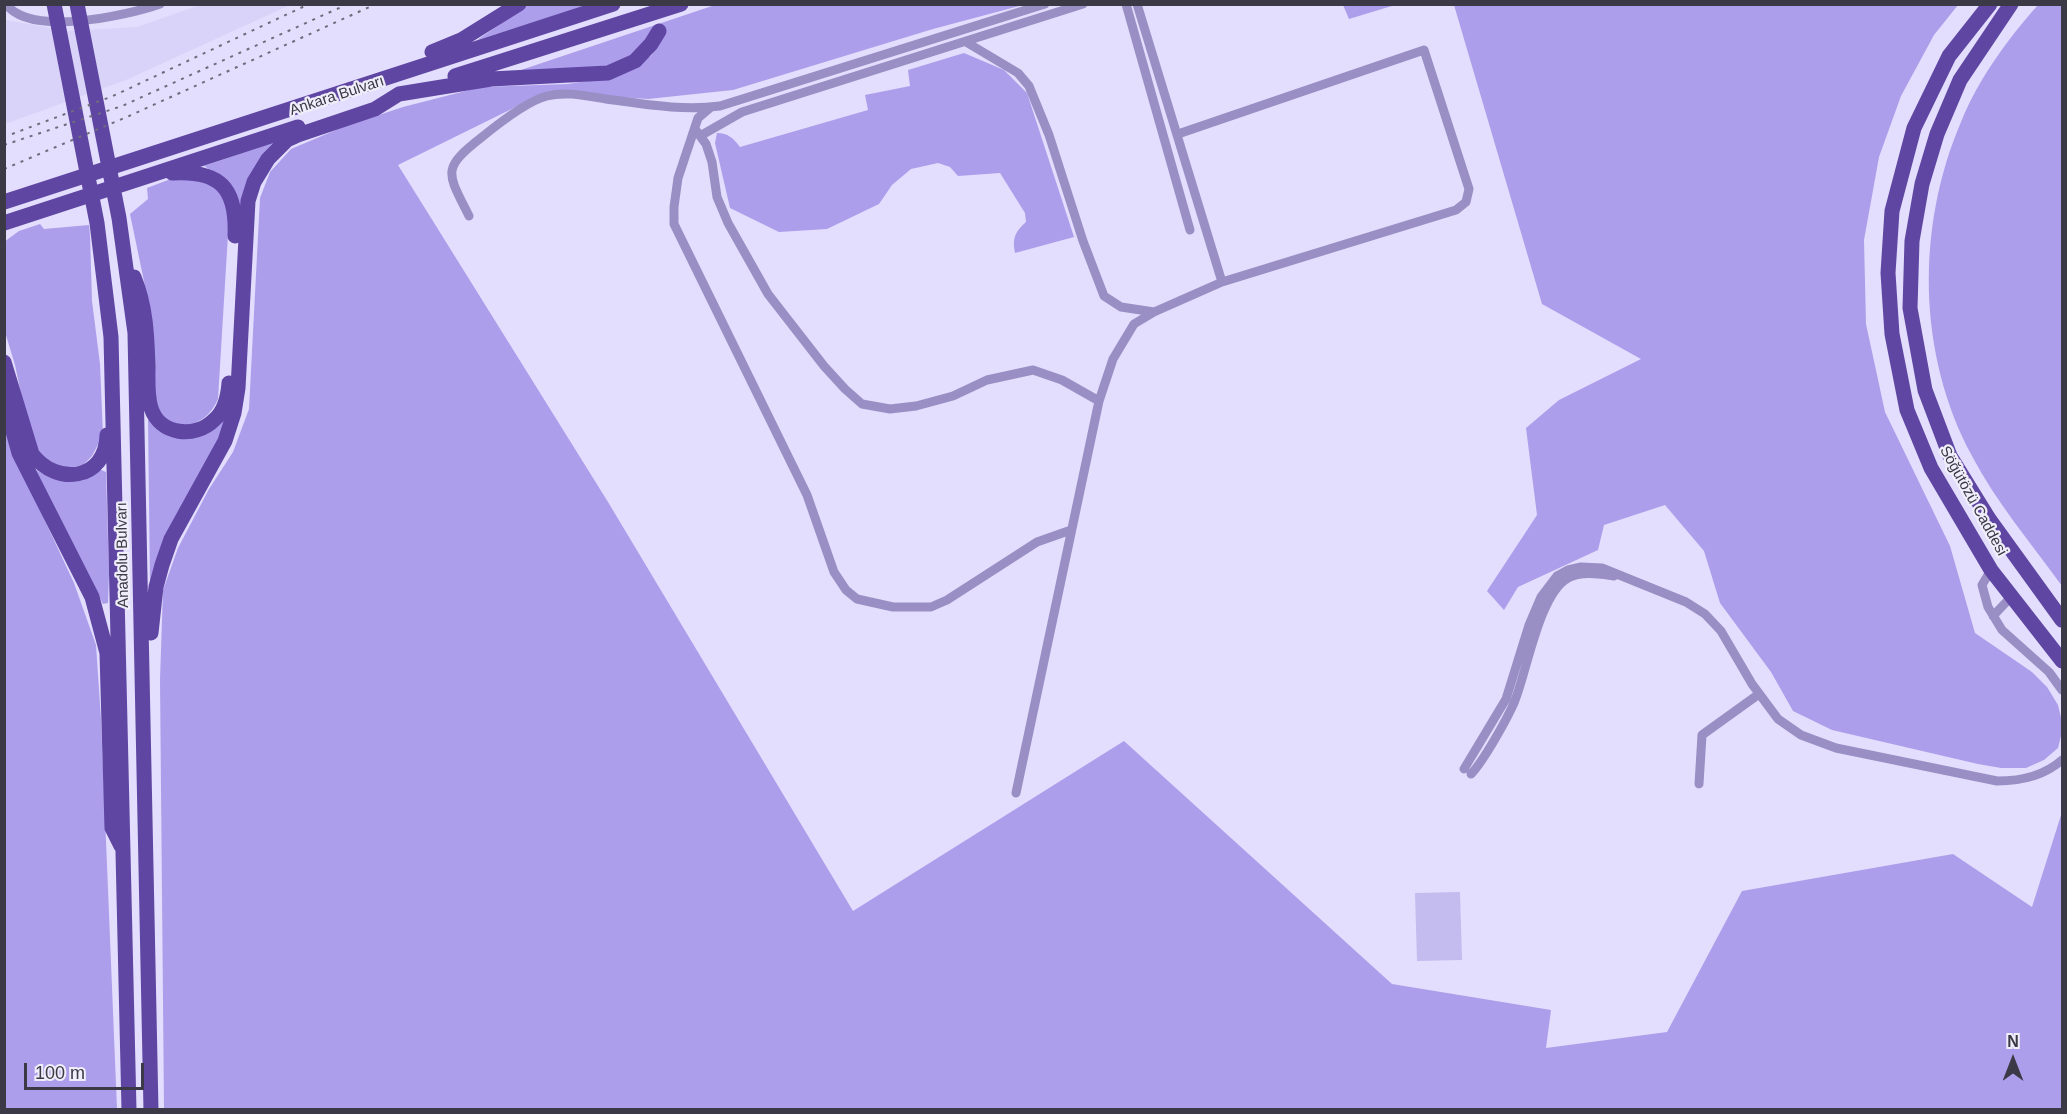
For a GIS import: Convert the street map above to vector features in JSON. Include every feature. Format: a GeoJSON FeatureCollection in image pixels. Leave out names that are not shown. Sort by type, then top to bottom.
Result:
{"type":"FeatureCollection","features":[{"type":"Feature","properties":{"kind":"main road","name":"Anadolu Bulvarı"},"geometry":{"type":"LineString","coordinates":[[54,4],[97,223],[111,337],[129,1110]]}},
{"type":"Feature","properties":{"kind":"main road","name":"Anadolu Bulvarı"},"geometry":{"type":"LineString","coordinates":[[76,4],[119,218],[135,333],[151,1110]]}},
{"type":"Feature","properties":{"kind":"main road"},"geometry":{"type":"LineString","coordinates":[[297,106],[339,84],[448,47],[519,4]]}},
{"type":"Feature","properties":{"kind":"main road","name":"Ankara Bulvarı"},"geometry":{"type":"LineString","coordinates":[[4,202],[614,4]]}},
{"type":"Feature","properties":{"kind":"main road","name":"Ankara Bulvarı"},"geometry":{"type":"LineString","coordinates":[[4,223],[681,4]]}},
{"type":"Feature","properties":{"kind":"main road","name":"Söğütözü Caddesi"},"geometry":{"type":"LineString","coordinates":[[1990,4],[1949,56],[1914,128],[1892,211],[1888,273],[1892,334],[1907,410],[1931,468],[1991,570],[2062,661]]}},
{"type":"Feature","properties":{"kind":"main road","name":"Söğütözü Caddesi"},"geometry":{"type":"LineString","coordinates":[[2011,4],[1960,80],[1937,134],[1922,184],[1912,241],[1910,309],[1925,390],[1950,456],[2013,555],[2062,620]]}},
{"type":"Feature","properties":{"kind":"main road"},"geometry":{"type":"LineString","coordinates":[[144,693],[150,668],[156,587],[162,565],[171,539],[225,441],[234,413],[238,388],[248,201],[254,182],[268,159],[287,140],[322,126],[375,110],[399,94],[491,79],[608,73],[635,61],[643,54],[659,31]]}},
{"type":"Feature","properties":{"kind":"main road"},"geometry":{"type":"LineString","coordinates":[[125,254],[142,297],[150,406],[161,423],[170,429],[181,433],[198,430],[218,417],[228,395],[236,216],[226,189],[208,176],[190,172],[151,175]]}},
{"type":"Feature","properties":{"kind":"main road"},"geometry":{"type":"LineString","coordinates":[[4,234],[41,210]]}},
{"type":"Feature","properties":{"kind":"main road"},"geometry":{"type":"LineString","coordinates":[[4,362],[32,454],[39,463],[58,474],[74,475],[87,472],[99,462],[107,447],[103,349],[97,299],[102,253]]}},
{"type":"Feature","properties":{"kind":"main road"},"geometry":{"type":"LineString","coordinates":[[4,399],[19,453],[92,597],[107,653],[112,828],[123,852]]}},
{"type":"Feature","properties":{"kind":"main road"},"geometry":{"type":"LineString","coordinates":[[1991,570],[2013,555]]}},
{"type":"Feature","properties":{"kind":"main road"},"geometry":{"type":"LineString","coordinates":[[2011,597],[2032,579]]}},
{"type":"Feature","properties":{"kind":"street"},"geometry":{"type":"LineString","coordinates":[[6,4],[12,12],[27,19],[44,22],[105,18],[135,13],[160,4]]}},
{"type":"Feature","properties":{"kind":"street"},"geometry":{"type":"LineString","coordinates":[[469,216],[452,181],[452,167],[460,153],[507,116],[546,96],[568,94],[675,109],[711,107],[1045,4]]}},
{"type":"Feature","properties":{"kind":"street"},"geometry":{"type":"LineString","coordinates":[[697,133],[742,112],[1083,4]]}},
{"type":"Feature","properties":{"kind":"street"},"geometry":{"type":"LineString","coordinates":[[1126,4],[1190,230]]}},
{"type":"Feature","properties":{"kind":"street"},"geometry":{"type":"LineString","coordinates":[[1137,4],[1222,282]]}},
{"type":"Feature","properties":{"kind":"street"},"geometry":{"type":"LineString","coordinates":[[966,42],[1018,73],[1029,86],[1050,135],[1083,241],[1104,296],[1120,307],[1154,312]]}},
{"type":"Feature","properties":{"kind":"street"},"geometry":{"type":"LineString","coordinates":[[1016,793],[1099,401],[1113,359],[1134,324],[1154,312],[1222,282],[1455,210],[1466,202],[1468,189],[1425,50],[1178,134]]}},
{"type":"Feature","properties":{"kind":"street"},"geometry":{"type":"LineString","coordinates":[[711,107],[698,118],[697,133],[678,178],[674,224],[807,495],[834,572],[846,590],[857,599],[872,603],[893,607],[931,607],[947,600],[1037,542],[1071,530]]}},
{"type":"Feature","properties":{"kind":"street"},"geometry":{"type":"LineString","coordinates":[[697,133],[706,144],[712,162],[717,197],[728,224],[768,294],[824,366],[862,404],[890,409],[916,406],[953,396],[987,380],[1033,370],[1062,380],[1099,401]]}},
{"type":"Feature","properties":{"kind":"street"},"geometry":{"type":"LineString","coordinates":[[1467,771],[1506,699],[1529,625],[1541,597],[1550,584],[1568,570],[1581,567],[1602,568],[1686,602],[1705,614],[1721,630],[1759,694],[1778,719],[1801,735],[1836,748],[1997,781],[2029,778],[2055,766],[2062,760]]}},
{"type":"Feature","properties":{"kind":"street"},"geometry":{"type":"LineString","coordinates":[[1991,570],[1982,585],[1993,616],[2002,630],[2049,672],[2062,690]]}},
{"type":"Feature","properties":{"kind":"street"},"geometry":{"type":"LineString","coordinates":[[1993,616],[2011,597]]}},
{"type":"Feature","properties":{"kind":"street"},"geometry":{"type":"LineString","coordinates":[[1699,784],[1702,735],[1759,694]]}},
{"type":"Feature","properties":{"kind":"shaded area"},"geometry":{"type":"Polygon","coordinates":[[[200,5],[290,5],[126,80],[5,124],[5,20],[69,31],[137,27],[200,5]]]}},
{"type":"Feature","properties":{"kind":"shaded area"},"geometry":{"type":"Polygon","coordinates":[[[528,5],[589,5],[477,40],[528,5]]]}},
{"type":"Feature","properties":{"kind":"shaded area"},"geometry":{"type":"Polygon","coordinates":[[[715,5],[1023,5],[933,29],[733,90],[648,99],[546,92],[398,165],[608,502],[853,911],[1124,741],[1392,984],[1551,1010],[1546,1048],[1667,1032],[1742,891],[1953,854],[2032,907],[2062,812],[2062,1109],[164,1109],[160,680],[163,590],[178,548],[209,489],[233,452],[249,409],[260,198],[270,172],[291,149],[343,127],[403,107],[481,87],[568,84],[612,77],[651,56],[666,32],[636,53],[601,69],[512,73],[715,5]]]}},
{"type":"Feature","properties":{"kind":"shaded area"},"geometry":{"type":"Polygon","coordinates":[[[1343,5],[1395,5],[1349,19],[1343,5]]]}},
{"type":"Feature","properties":{"kind":"shaded area"},"geometry":{"type":"Polygon","coordinates":[[[1454,5],[1958,5],[1934,35],[1901,96],[1879,157],[1864,240],[1866,324],[1885,412],[1950,546],[1975,633],[2032,672],[2047,687],[2058,705],[2062,732],[2058,748],[2044,760],[2026,768],[2001,768],[1978,764],[1832,730],[1793,711],[1771,672],[1720,603],[1704,551],[1665,505],[1604,525],[1598,550],[1518,587],[1504,610],[1487,591],[1537,515],[1526,428],[1559,400],[1641,359],[1542,304],[1454,5]]]}},
{"type":"Feature","properties":{"kind":"shaded area"},"geometry":{"type":"Polygon","coordinates":[[[2038,5],[2062,5],[2062,586],[1981,473],[1954,417],[1941,376],[1932,333],[1929,290],[1930,247],[1936,204],[1946,162],[1961,122],[1976,90],[1995,60],[2038,5]]]}},
{"type":"Feature","properties":{"kind":"shaded area"},"geometry":{"type":"Polygon","coordinates":[[[964,53],[1004,70],[1027,93],[1074,237],[1015,253],[1014,239],[1026,222],[1025,213],[1000,173],[958,176],[950,167],[938,163],[911,169],[892,185],[879,204],[827,229],[779,232],[730,208],[715,143],[717,133],[730,137],[740,147],[868,110],[865,95],[910,86],[908,70],[964,53]]]}},
{"type":"Feature","properties":{"kind":"shaded area"},"geometry":{"type":"Polygon","coordinates":[[[275,142],[242,219],[223,178],[204,166],[275,142]]]}},
{"type":"Feature","properties":{"kind":"shaded area"},"geometry":{"type":"Polygon","coordinates":[[[176,177],[205,181],[224,196],[229,218],[218,399],[204,418],[185,425],[176,424],[167,419],[160,411],[155,399],[150,310],[130,214],[148,199],[147,188],[176,177]]]}},
{"type":"Feature","properties":{"kind":"shaded area"},"geometry":{"type":"Polygon","coordinates":[[[40,224],[44,229],[89,225],[92,301],[100,364],[103,435],[92,456],[83,465],[68,468],[53,464],[42,457],[37,447],[26,417],[5,332],[4,242],[19,231],[40,224]]]}},
{"type":"Feature","properties":{"kind":"shaded area"},"geometry":{"type":"Polygon","coordinates":[[[222,419],[229,420],[150,583],[148,420],[151,420],[164,433],[222,419]]]}},
{"type":"Feature","properties":{"kind":"shaded area"},"geometry":{"type":"Polygon","coordinates":[[[4,422],[33,495],[74,583],[96,645],[117,1109],[5,1109],[4,422]]]}},
{"type":"Feature","properties":{"kind":"shaded area"},"geometry":{"type":"Polygon","coordinates":[[[34,469],[59,480],[76,482],[92,476],[99,469],[106,472],[108,603],[103,604],[34,469]]]}},
{"type":"Feature","properties":{"kind":"shaded area"},"geometry":{"type":"Polygon","coordinates":[[[1460,892],[1462,960],[1417,961],[1415,893],[1460,892]]]}},
{"type":"Feature","properties":{"kind":"railway"},"geometry":{"type":"LineString","coordinates":[[12,134],[113,96],[309,4]]}},
{"type":"Feature","properties":{"kind":"railway"},"geometry":{"type":"LineString","coordinates":[[4,145],[122,106],[348,4]]}},
{"type":"Feature","properties":{"kind":"railway"},"geometry":{"type":"LineString","coordinates":[[4,169],[129,116],[376,4]]}}]}
